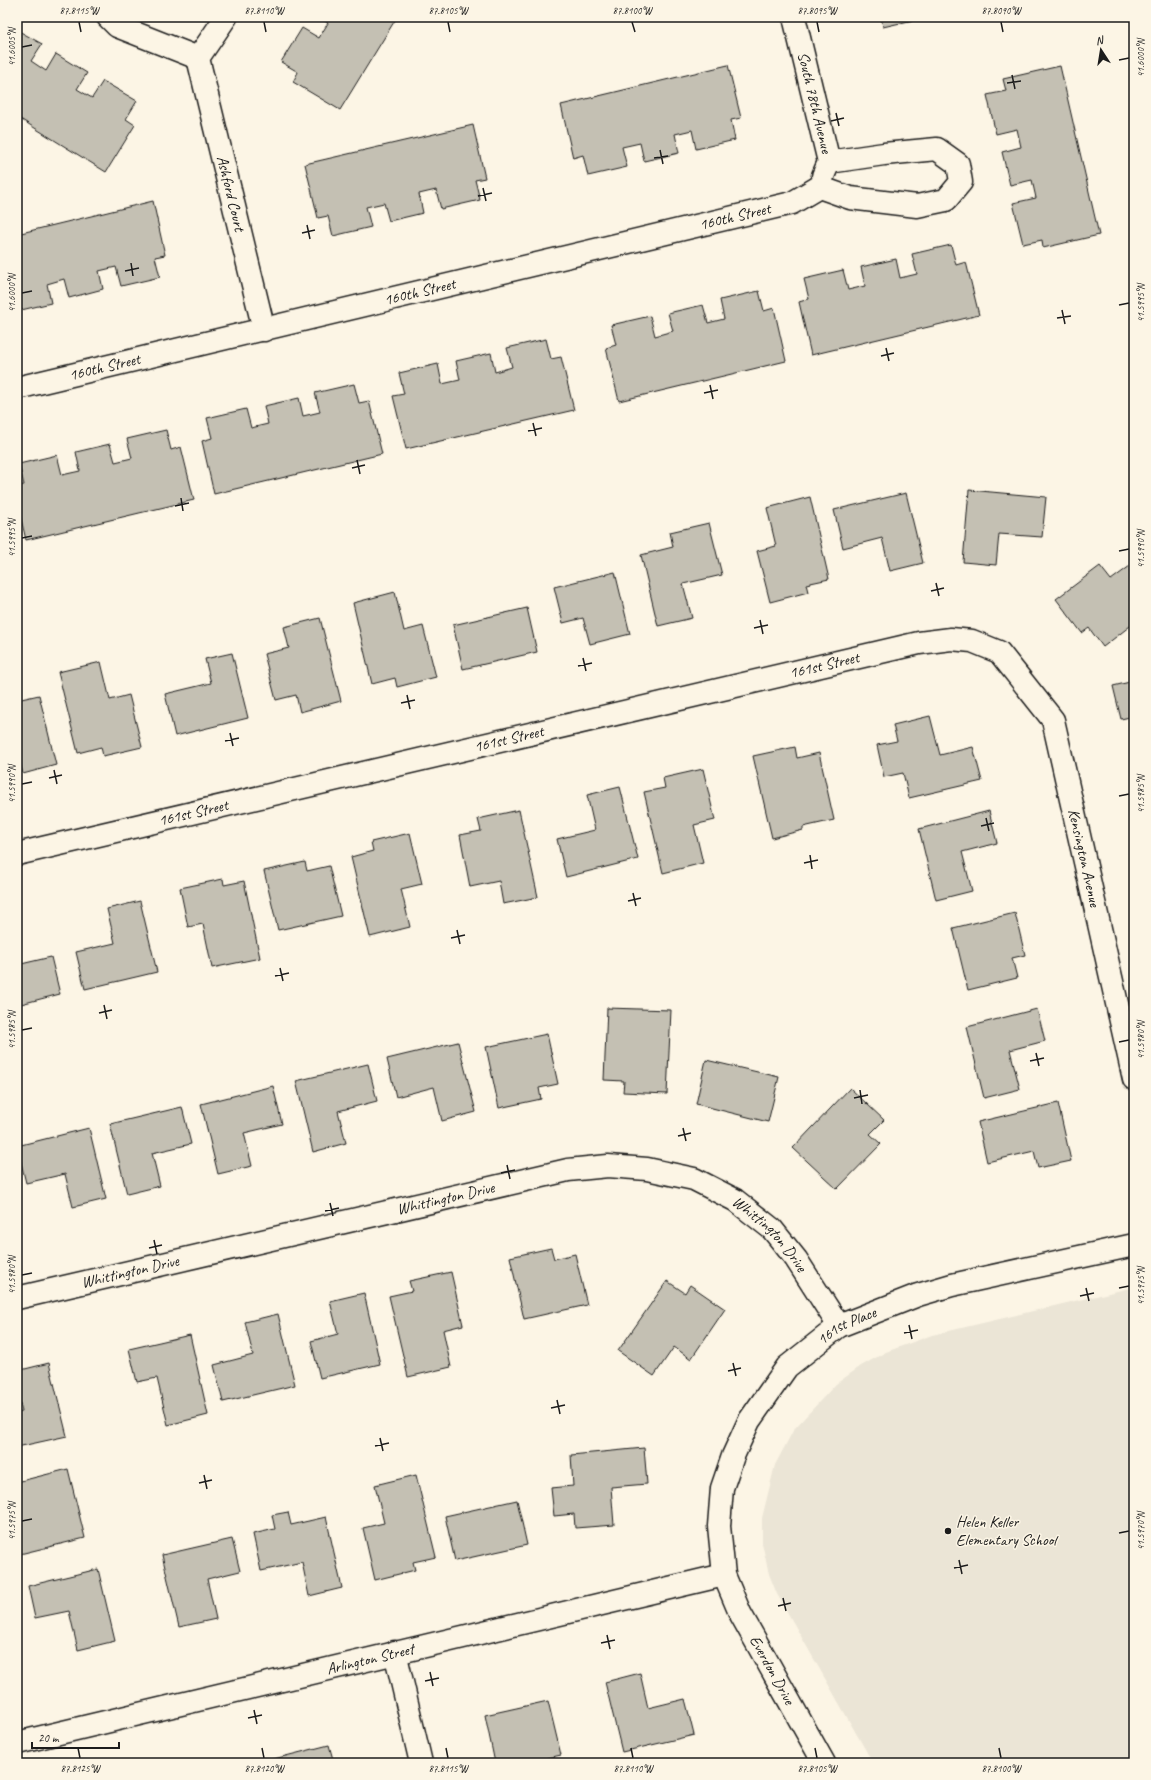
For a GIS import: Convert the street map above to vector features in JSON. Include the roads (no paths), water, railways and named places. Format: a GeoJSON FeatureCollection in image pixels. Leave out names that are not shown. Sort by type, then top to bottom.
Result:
{"type":"FeatureCollection","features":[{"type":"Feature","properties":{"kind":"street"},"geometry":{"type":"LineString","coordinates":[[108,17],[117,26],[198,58],[226,17]]}},
{"type":"Feature","properties":{"kind":"street","name":"South 78th Avenue"},"geometry":{"type":"LineString","coordinates":[[794,17],[829,162],[819,187]]}},
{"type":"Feature","properties":{"kind":"street","name":"Ashford Court"},"geometry":{"type":"LineString","coordinates":[[198,58],[264,330]]}},
{"type":"Feature","properties":{"kind":"street"},"geometry":{"type":"LineString","coordinates":[[819,187],[850,198],[917,206],[946,200],[961,182],[958,164],[937,149],[884,154],[829,162]]}},
{"type":"Feature","properties":{"kind":"street","name":"160th Street"},"geometry":{"type":"LineString","coordinates":[[17,388],[792,203],[819,187]]}},
{"type":"Feature","properties":{"kind":"street","name":"161st Street"},"geometry":{"type":"LineString","coordinates":[[17,854],[919,644],[951,639],[972,641],[999,652]]}},
{"type":"Feature","properties":{"kind":"street","name":"Kensington Avenue"},"geometry":{"type":"LineString","coordinates":[[999,652],[1053,720],[1134,1079]]}},
{"type":"Feature","properties":{"kind":"street","name":"Whittington Drive"},"geometry":{"type":"LineString","coordinates":[[17,1298],[568,1170],[608,1166],[647,1170],[694,1179],[735,1200],[772,1229],[796,1259],[839,1326]]}},
{"type":"Feature","properties":{"kind":"street","name":"161st Place"},"geometry":{"type":"LineString","coordinates":[[724,1575],[719,1526],[722,1488],[733,1456],[746,1428],[787,1367],[839,1326],[918,1295],[952,1285],[1134,1245]]}},
{"type":"Feature","properties":{"kind":"street","name":"Arlington Street"},"geometry":{"type":"LineString","coordinates":[[17,1743],[394,1652],[724,1575]]}},
{"type":"Feature","properties":{"kind":"street","name":"Everdon Drive"},"geometry":{"type":"LineString","coordinates":[[724,1575],[740,1613],[824,1763]]}},
{"type":"Feature","properties":{"kind":"street"},"geometry":{"type":"LineString","coordinates":[[394,1652],[421,1763]]}},
{"type":"Feature","properties":{"kind":"place","name":"Helen Keller Elementary School"},"geometry":{"type":"Point","coordinates":[948,1531]}}]}
